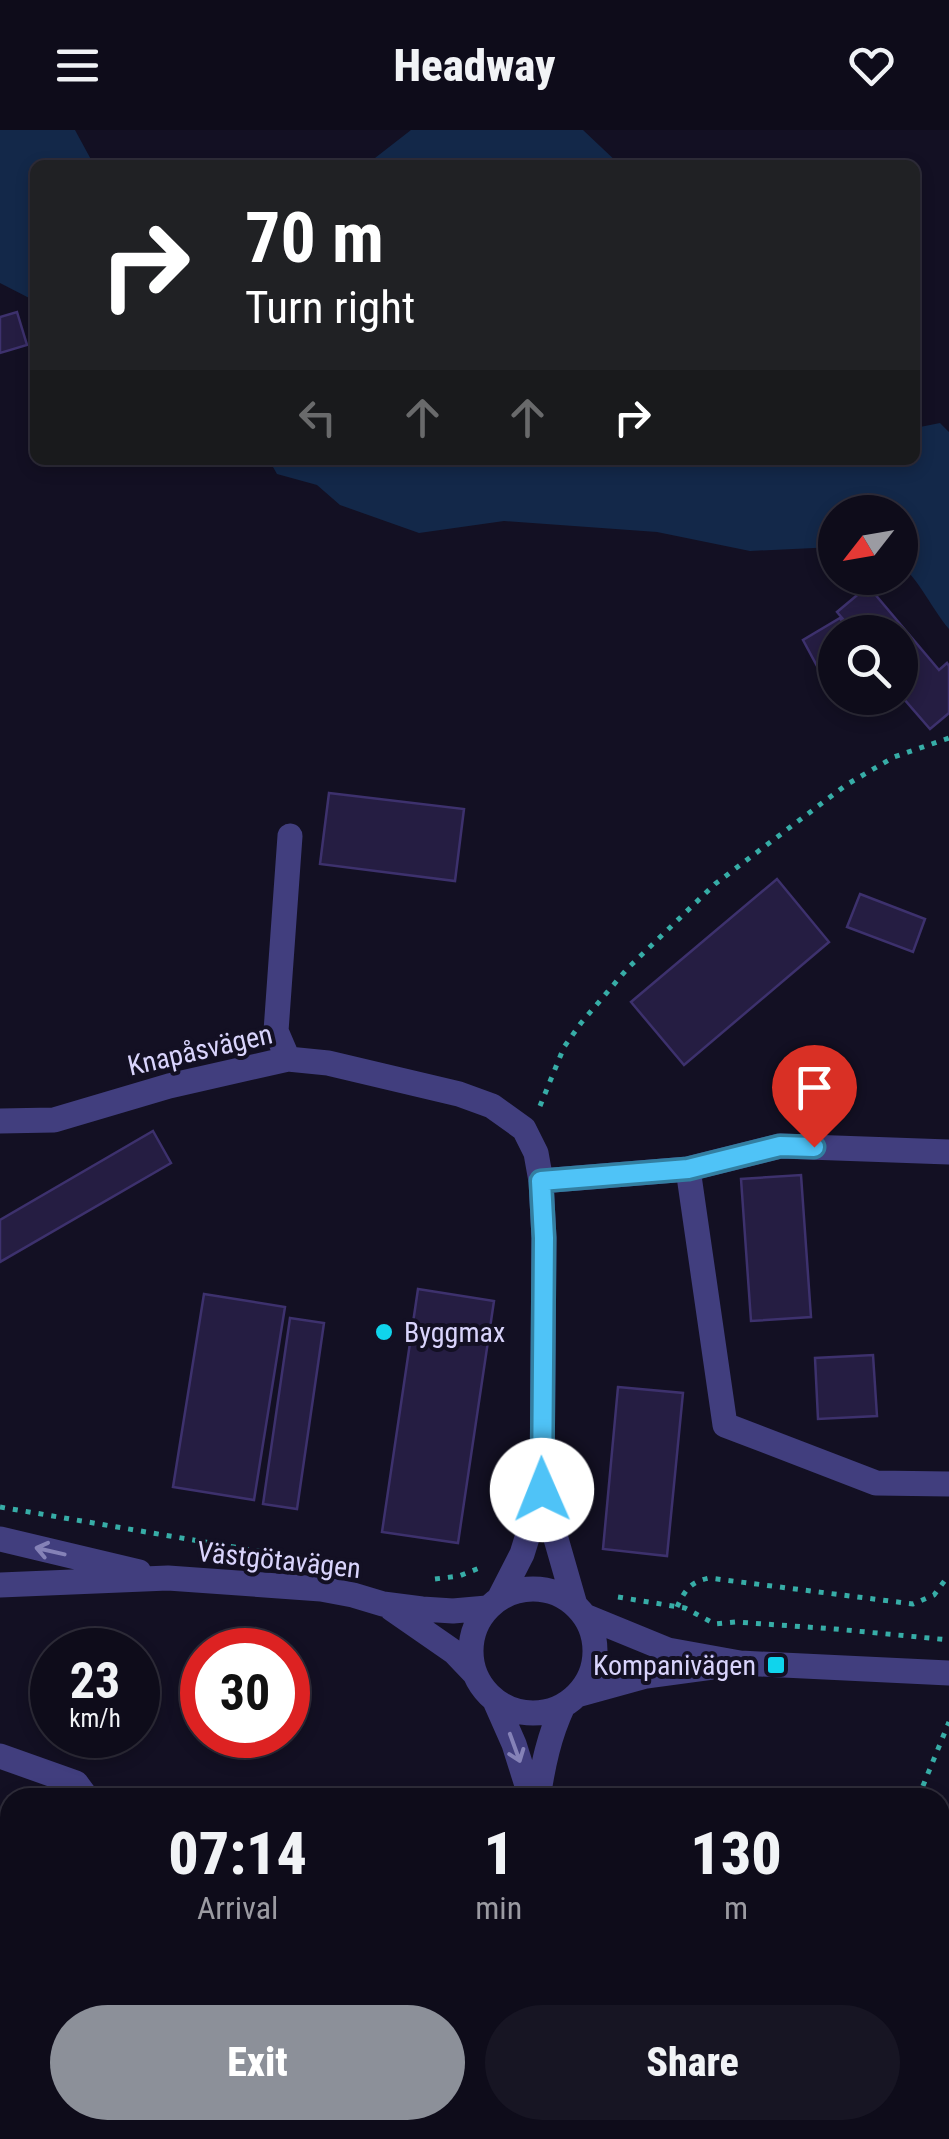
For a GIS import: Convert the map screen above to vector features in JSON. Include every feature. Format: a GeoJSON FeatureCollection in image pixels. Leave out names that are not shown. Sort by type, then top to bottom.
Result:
{"type":"FeatureCollection","features":[{"type":"Feature","properties":{"kind":"street"},"geometry":{"type":"LineString","coordinates":[[288,1059],[276,1032],[290,836]]}},
{"type":"Feature","properties":{"kind":"street","name":"Knapåsvägen"},"geometry":{"type":"LineString","coordinates":[[0,1121],[54,1120],[168,1086],[288,1059],[328,1063],[459,1094],[492,1106],[524,1129]]}},
{"type":"Feature","properties":{"kind":"street"},"geometry":{"type":"LineString","coordinates":[[524,1129],[536,1153],[544,1238],[542,1490],[522,1554],[494,1602],[476,1622],[470,1656],[474,1672],[495,1701],[528,1713],[546,1712],[570,1700],[646,1676],[740,1663]]}},
{"type":"Feature","properties":{"kind":"street"},"geometry":{"type":"LineString","coordinates":[[541,1181],[688,1169],[780,1146],[949,1152]]}},
{"type":"Feature","properties":{"kind":"street"},"geometry":{"type":"LineString","coordinates":[[688,1169],[724,1426],[876,1484],[949,1484]]}},
{"type":"Feature","properties":{"kind":"street"},"geometry":{"type":"LineString","coordinates":[[537,1788],[552,1730],[570,1700],[588,1681],[595,1648],[542,1490]]}},
{"type":"Feature","properties":{"kind":"street","name":"Västgötavägen"},"geometry":{"type":"LineString","coordinates":[[0,1539],[168,1578]]}},
{"type":"Feature","properties":{"kind":"street","name":"Västgötavägen"},"geometry":{"type":"LineString","coordinates":[[0,1586],[168,1578],[321,1589],[383,1604],[453,1612],[494,1602]]}},
{"type":"Feature","properties":{"kind":"street"},"geometry":{"type":"LineString","coordinates":[[494,1602],[515,1590],[547,1590],[580,1611],[668,1650],[740,1663],[949,1673]]}},
{"type":"Feature","properties":{"kind":"street","name":"Västgötavägen"},"geometry":{"type":"LineString","coordinates":[[383,1604],[454,1652],[474,1672]]}},
{"type":"Feature","properties":{"kind":"street"},"geometry":{"type":"LineString","coordinates":[[495,1701],[531,1788]]}},
{"type":"Feature","properties":{"kind":"street"},"geometry":{"type":"LineString","coordinates":[[0,1756],[76,1783],[80,1788]]}},
{"type":"Feature","properties":{"kind":"path"},"geometry":{"type":"LineString","coordinates":[[524,1129],[535,1116],[564,1046],[581,1023],[627,969],[715,884],[846,785],[894,757],[949,738]]}},
{"type":"Feature","properties":{"kind":"path"},"geometry":{"type":"LineString","coordinates":[[0,1506],[292,1557]]}},
{"type":"Feature","properties":{"kind":"path"},"geometry":{"type":"LineString","coordinates":[[424,1578],[460,1576],[477,1570],[506,1547],[522,1554]]}},
{"type":"Feature","properties":{"kind":"path"},"geometry":{"type":"LineString","coordinates":[[677,1607],[696,1580],[708,1578],[914,1604],[934,1596],[949,1575]]}},
{"type":"Feature","properties":{"kind":"path"},"geometry":{"type":"LineString","coordinates":[[616,1596],[685,1608],[716,1624],[736,1622],[949,1640]]}},
{"type":"Feature","properties":{"kind":"path"},"geometry":{"type":"LineString","coordinates":[[922,1788],[949,1722]]}},
{"type":"Feature","properties":{"kind":"water"},"geometry":{"type":"Polygon","coordinates":[[[0,130],[75,130],[91,160],[30,160],[30,298],[0,283],[0,130]]]}},
{"type":"Feature","properties":{"kind":"water"},"geometry":{"type":"Polygon","coordinates":[[[411,130],[583,130],[615,160],[372,160],[411,130]]]}},
{"type":"Feature","properties":{"kind":"water"},"geometry":{"type":"Polygon","coordinates":[[[940,423],[949,432],[949,629],[918,585],[918,495],[818,495],[818,548],[750,551],[657,532],[504,521],[419,533],[340,505],[317,485],[277,474],[272,465],[920,465],[920,427],[940,423]]]}},
{"type":"Feature","properties":{"kind":"building"},"geometry":{"type":"Polygon","coordinates":[[[17,312],[27,345],[0,353],[0,317],[17,312]]]}},
{"type":"Feature","properties":{"kind":"building"},"geometry":{"type":"Polygon","coordinates":[[[857,595],[876,595],[893,615],[840,615],[837,612],[857,595]]]}},
{"type":"Feature","properties":{"kind":"building"},"geometry":{"type":"Polygon","coordinates":[[[818,631],[817,666],[803,640],[818,631]]]}},
{"type":"Feature","properties":{"kind":"building"},"geometry":{"type":"Polygon","coordinates":[[[918,645],[939,670],[947,663],[949,666],[949,713],[930,729],[918,715],[918,645]]]}},
{"type":"Feature","properties":{"kind":"building"},"geometry":{"type":"Polygon","coordinates":[[[329,793],[464,809],[455,881],[320,864],[329,793]]]}},
{"type":"Feature","properties":{"kind":"building"},"geometry":{"type":"Polygon","coordinates":[[[777,879],[829,942],[684,1065],[631,1002],[777,879]]]}},
{"type":"Feature","properties":{"kind":"building"},"geometry":{"type":"Polygon","coordinates":[[[860,894],[925,919],[913,952],[847,927],[860,894]]]}},
{"type":"Feature","properties":{"kind":"building"},"geometry":{"type":"Polygon","coordinates":[[[153,1131],[171,1163],[0,1262],[0,1220],[153,1131]]]}},
{"type":"Feature","properties":{"kind":"building"},"geometry":{"type":"Polygon","coordinates":[[[801,1175],[811,1317],[751,1321],[741,1179],[801,1175]]]}},
{"type":"Feature","properties":{"kind":"building"},"geometry":{"type":"Polygon","coordinates":[[[418,1289],[494,1301],[458,1543],[382,1532],[418,1289]]]}},
{"type":"Feature","properties":{"kind":"building"},"geometry":{"type":"Polygon","coordinates":[[[204,1294],[285,1307],[254,1500],[173,1487],[204,1294]]]}},
{"type":"Feature","properties":{"kind":"building"},"geometry":{"type":"Polygon","coordinates":[[[290,1318],[324,1323],[297,1509],[263,1504],[290,1318]]]}},
{"type":"Feature","properties":{"kind":"building"},"geometry":{"type":"Polygon","coordinates":[[[873,1355],[877,1416],[818,1419],[815,1358],[873,1355]]]}},
{"type":"Feature","properties":{"kind":"building"},"geometry":{"type":"Polygon","coordinates":[[[618,1387],[683,1393],[667,1556],[603,1549],[618,1387]]]}},
{"type":"Feature","properties":{"kind":"place","name":"Byggmax"},"geometry":{"type":"Point","coordinates":[384,1332]}},
{"type":"Feature","properties":{"kind":"place","name":"Kompanivägen"},"geometry":{"type":"Point","coordinates":[776,1665]}},
{"type":"Feature","properties":{"kind":"route"},"geometry":{"type":"LineString","coordinates":[[542,1490],[541,1181],[688,1169],[780,1146],[814,1147]]}}]}
